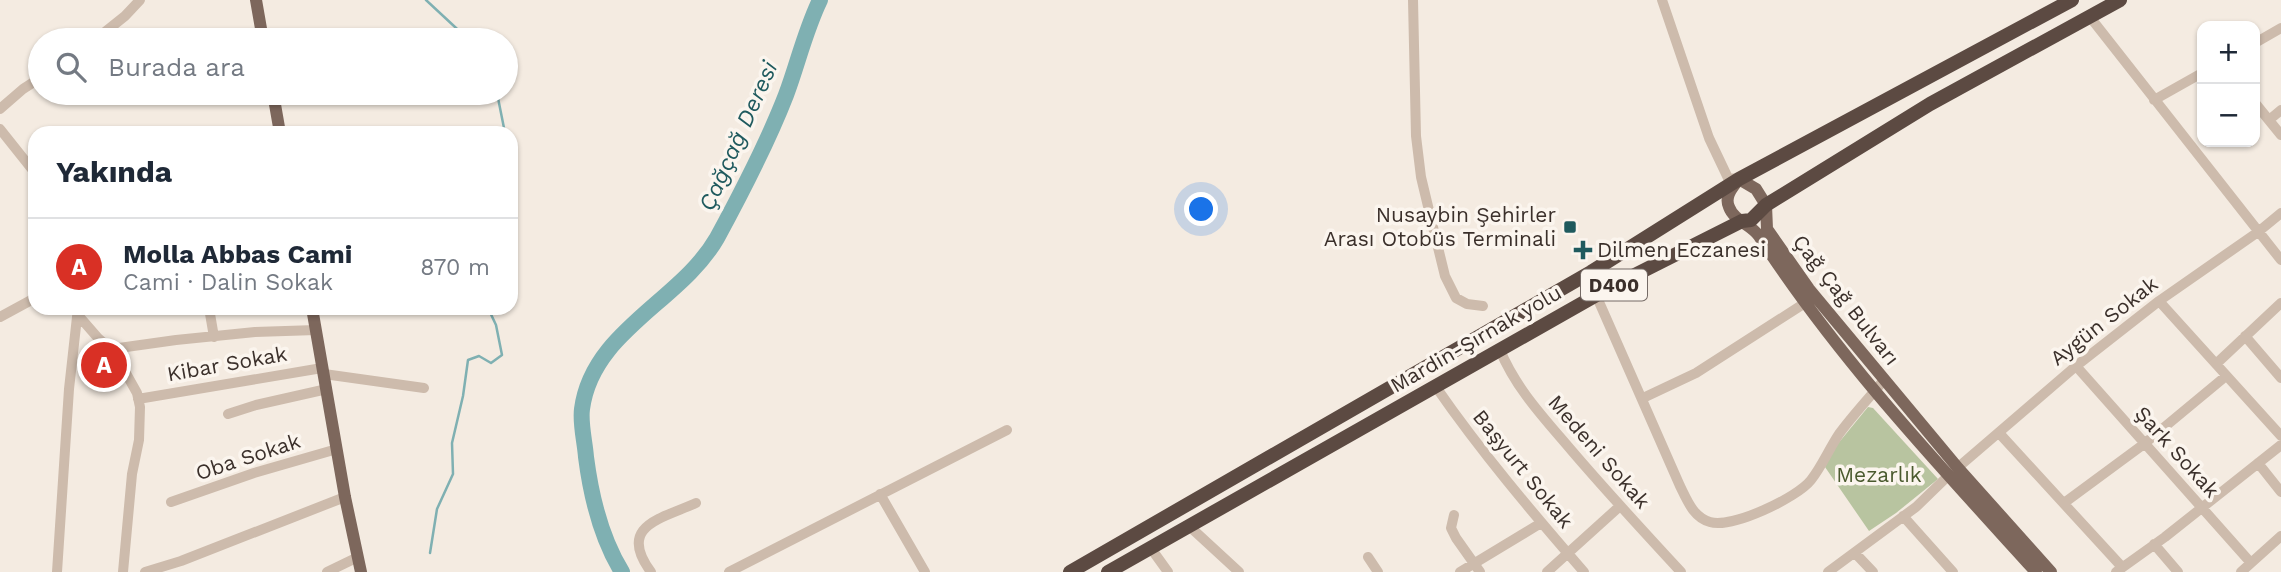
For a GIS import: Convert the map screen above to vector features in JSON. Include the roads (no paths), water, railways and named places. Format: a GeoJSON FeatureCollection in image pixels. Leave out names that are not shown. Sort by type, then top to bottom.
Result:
{"type":"FeatureCollection","features":[{"type":"Feature","properties":{"kind":"highway","name":"Mardin-Şırnak yolu"},"geometry":{"type":"LineString","coordinates":[[1070,572],[1580,278],[1740,179],[2072,0]]}},
{"type":"Feature","properties":{"kind":"highway","name":"Mardin-Şırnak yolu"},"geometry":{"type":"LineString","coordinates":[[1108,572],[1596,295],[1742,221],[1751,220],[1766,205],[1930,104],[2120,0]]}},
{"type":"Feature","properties":{"kind":"main road"},"geometry":{"type":"LineString","coordinates":[[256,0],[261,28]]}},
{"type":"Feature","properties":{"kind":"main road"},"geometry":{"type":"LineString","coordinates":[[275,105],[279,126]]}},
{"type":"Feature","properties":{"kind":"main road"},"geometry":{"type":"LineString","coordinates":[[1740,179],[1756,189],[1766,205]]}},
{"type":"Feature","properties":{"kind":"main road","name":"Çağ Çağ Bulvarı"},"geometry":{"type":"LineString","coordinates":[[1740,179],[1727,198],[1730,211],[1755,230],[1828,335],[1875,391],[2051,572]]}},
{"type":"Feature","properties":{"kind":"main road","name":"Çağ Çağ Bulvarı"},"geometry":{"type":"LineString","coordinates":[[1766,205],[1767,229],[1809,289],[1884,380],[1953,472],[2036,572]]}},
{"type":"Feature","properties":{"kind":"main road"},"geometry":{"type":"LineString","coordinates":[[313,315],[345,498],[361,572]]}},
{"type":"Feature","properties":{"kind":"street"},"geometry":{"type":"LineString","coordinates":[[110,28],[140,0]]}},
{"type":"Feature","properties":{"kind":"street"},"geometry":{"type":"LineString","coordinates":[[1413,0],[1416,136],[1421,177],[1445,276],[1456,298],[1467,304],[1483,306]]}},
{"type":"Feature","properties":{"kind":"street"},"geometry":{"type":"LineString","coordinates":[[1662,0],[1709,138],[1728,178],[1740,179]]}},
{"type":"Feature","properties":{"kind":"street"},"geometry":{"type":"LineString","coordinates":[[2090,17],[2281,260]]}},
{"type":"Feature","properties":{"kind":"street"},"geometry":{"type":"LineString","coordinates":[[2260,40],[2281,28]]}},
{"type":"Feature","properties":{"kind":"street"},"geometry":{"type":"LineString","coordinates":[[2154,100],[2197,76]]}},
{"type":"Feature","properties":{"kind":"street"},"geometry":{"type":"LineString","coordinates":[[0,109],[28,86]]}},
{"type":"Feature","properties":{"kind":"street"},"geometry":{"type":"LineString","coordinates":[[2260,109],[2281,135]]}},
{"type":"Feature","properties":{"kind":"street"},"geometry":{"type":"LineString","coordinates":[[2269,120],[2281,110]]}},
{"type":"Feature","properties":{"kind":"street"},"geometry":{"type":"LineString","coordinates":[[0,129],[28,164]]}},
{"type":"Feature","properties":{"kind":"street","name":"Aygün Sokak"},"geometry":{"type":"LineString","coordinates":[[1828,572],[1903,516],[2076,366],[2159,301],[2259,232],[2281,213]]}},
{"type":"Feature","properties":{"kind":"street"},"geometry":{"type":"LineString","coordinates":[[1596,295],[1680,486],[1694,512],[1709,522],[1727,524],[1797,494],[1811,480],[1840,433],[1884,380]]}},
{"type":"Feature","properties":{"kind":"street"},"geometry":{"type":"LineString","coordinates":[[2159,301],[2281,436]]}},
{"type":"Feature","properties":{"kind":"street"},"geometry":{"type":"LineString","coordinates":[[0,317],[28,302]]}},
{"type":"Feature","properties":{"kind":"street"},"geometry":{"type":"LineString","coordinates":[[1643,398],[1696,373],[1805,303]]}},
{"type":"Feature","properties":{"kind":"street"},"geometry":{"type":"LineString","coordinates":[[2216,364],[2281,303]]}},
{"type":"Feature","properties":{"kind":"street"},"geometry":{"type":"LineString","coordinates":[[58,572],[69,389],[78,315]]}},
{"type":"Feature","properties":{"kind":"street"},"geometry":{"type":"LineString","coordinates":[[81,315],[98,338],[114,352],[141,407],[123,572]]}},
{"type":"Feature","properties":{"kind":"street"},"geometry":{"type":"LineString","coordinates":[[210,315],[214,337]]}},
{"type":"Feature","properties":{"kind":"street"},"geometry":{"type":"LineString","coordinates":[[114,352],[118,348],[176,340],[255,332],[316,330]]}},
{"type":"Feature","properties":{"kind":"street"},"geometry":{"type":"LineString","coordinates":[[2245,336],[2281,378]]}},
{"type":"Feature","properties":{"kind":"street","name":"Medeni Sokak"},"geometry":{"type":"LineString","coordinates":[[1500,350],[1509,372],[1527,398],[1681,572]]}},
{"type":"Feature","properties":{"kind":"street","name":"Şark Sokak"},"geometry":{"type":"LineString","coordinates":[[2076,366],[2251,563]]}},
{"type":"Feature","properties":{"kind":"street","name":"Kibar Sokak"},"geometry":{"type":"LineString","coordinates":[[138,399],[323,371],[424,388]]}},
{"type":"Feature","properties":{"kind":"street"},"geometry":{"type":"LineString","coordinates":[[2064,503],[2144,444],[2226,376]]}},
{"type":"Feature","properties":{"kind":"street","name":"Başyurt Sokak"},"geometry":{"type":"LineString","coordinates":[[1436,387],[1464,428],[1584,572]]}},
{"type":"Feature","properties":{"kind":"street"},"geometry":{"type":"LineString","coordinates":[[228,414],[327,389]]}},
{"type":"Feature","properties":{"kind":"street"},"geometry":{"type":"LineString","coordinates":[[729,572],[1007,430]]}},
{"type":"Feature","properties":{"kind":"street"},"geometry":{"type":"LineString","coordinates":[[1999,433],[2064,503],[2119,569],[2281,445]]}},
{"type":"Feature","properties":{"kind":"street","name":"Oba Sokak"},"geometry":{"type":"LineString","coordinates":[[171,502],[254,473],[337,449]]}},
{"type":"Feature","properties":{"kind":"street"},"geometry":{"type":"LineString","coordinates":[[2258,463],[2281,492]]}},
{"type":"Feature","properties":{"kind":"street"},"geometry":{"type":"LineString","coordinates":[[880,494],[925,572]]}},
{"type":"Feature","properties":{"kind":"street"},"geometry":{"type":"LineString","coordinates":[[145,572],[181,561],[345,498]]}},
{"type":"Feature","properties":{"kind":"street"},"geometry":{"type":"LineString","coordinates":[[651,572],[640,557],[640,534],[645,525],[695,503]]}},
{"type":"Feature","properties":{"kind":"street"},"geometry":{"type":"LineString","coordinates":[[1547,572],[1620,506]]}},
{"type":"Feature","properties":{"kind":"street"},"geometry":{"type":"LineString","coordinates":[[1454,515],[1451,528],[1476,568]]}},
{"type":"Feature","properties":{"kind":"street"},"geometry":{"type":"LineString","coordinates":[[1903,516],[1954,572]]}},
{"type":"Feature","properties":{"kind":"street"},"geometry":{"type":"LineString","coordinates":[[1460,572],[1476,568],[1541,523]]}},
{"type":"Feature","properties":{"kind":"street"},"geometry":{"type":"LineString","coordinates":[[1188,526],[1239,572]]}},
{"type":"Feature","properties":{"kind":"street"},"geometry":{"type":"LineString","coordinates":[[2241,572],[2281,536]]}},
{"type":"Feature","properties":{"kind":"street"},"geometry":{"type":"LineString","coordinates":[[2154,544],[2178,572]]}},
{"type":"Feature","properties":{"kind":"street"},"geometry":{"type":"LineString","coordinates":[[1150,547],[1168,572]]}},
{"type":"Feature","properties":{"kind":"street"},"geometry":{"type":"LineString","coordinates":[[1855,553],[1873,572]]}},
{"type":"Feature","properties":{"kind":"street"},"geometry":{"type":"LineString","coordinates":[[327,572],[358,557]]}},
{"type":"Feature","properties":{"kind":"street"},"geometry":{"type":"LineString","coordinates":[[1368,557],[1378,572]]}},
{"type":"Feature","properties":{"kind":"waterway"},"geometry":{"type":"LineString","coordinates":[[426,0],[456,28]]}},
{"type":"Feature","properties":{"kind":"waterway","name":"Çağçağ Deresi"},"geometry":{"type":"LineString","coordinates":[[622,572],[603,531],[588,472],[582,409],[589,382],[602,358],[620,337],[682,280],[717,238],[779,113],[820,0]]}},
{"type":"Feature","properties":{"kind":"waterway"},"geometry":{"type":"LineString","coordinates":[[499,105],[504,126]]}},
{"type":"Feature","properties":{"kind":"waterway"},"geometry":{"type":"LineString","coordinates":[[430,553],[437,509],[453,474],[452,443],[468,360],[479,356],[491,363],[502,355],[491,315]]}},
{"type":"Feature","properties":{"kind":"place","name":"Nusaybin Şehirler Arası Otobüs Terminali"},"geometry":{"type":"Point","coordinates":[1570,227]}},
{"type":"Feature","properties":{"kind":"place","name":"Dilmen Eczanesi"},"geometry":{"type":"Point","coordinates":[1583,250]}},
{"type":"Feature","properties":{"kind":"place","name":"Molla Abbas Cami"},"geometry":{"type":"Point","coordinates":[104,365]}},
{"type":"Feature","properties":{"kind":"park label","name":"Mezarlık"},"geometry":{"type":"Point","coordinates":[1879,475]}}]}
